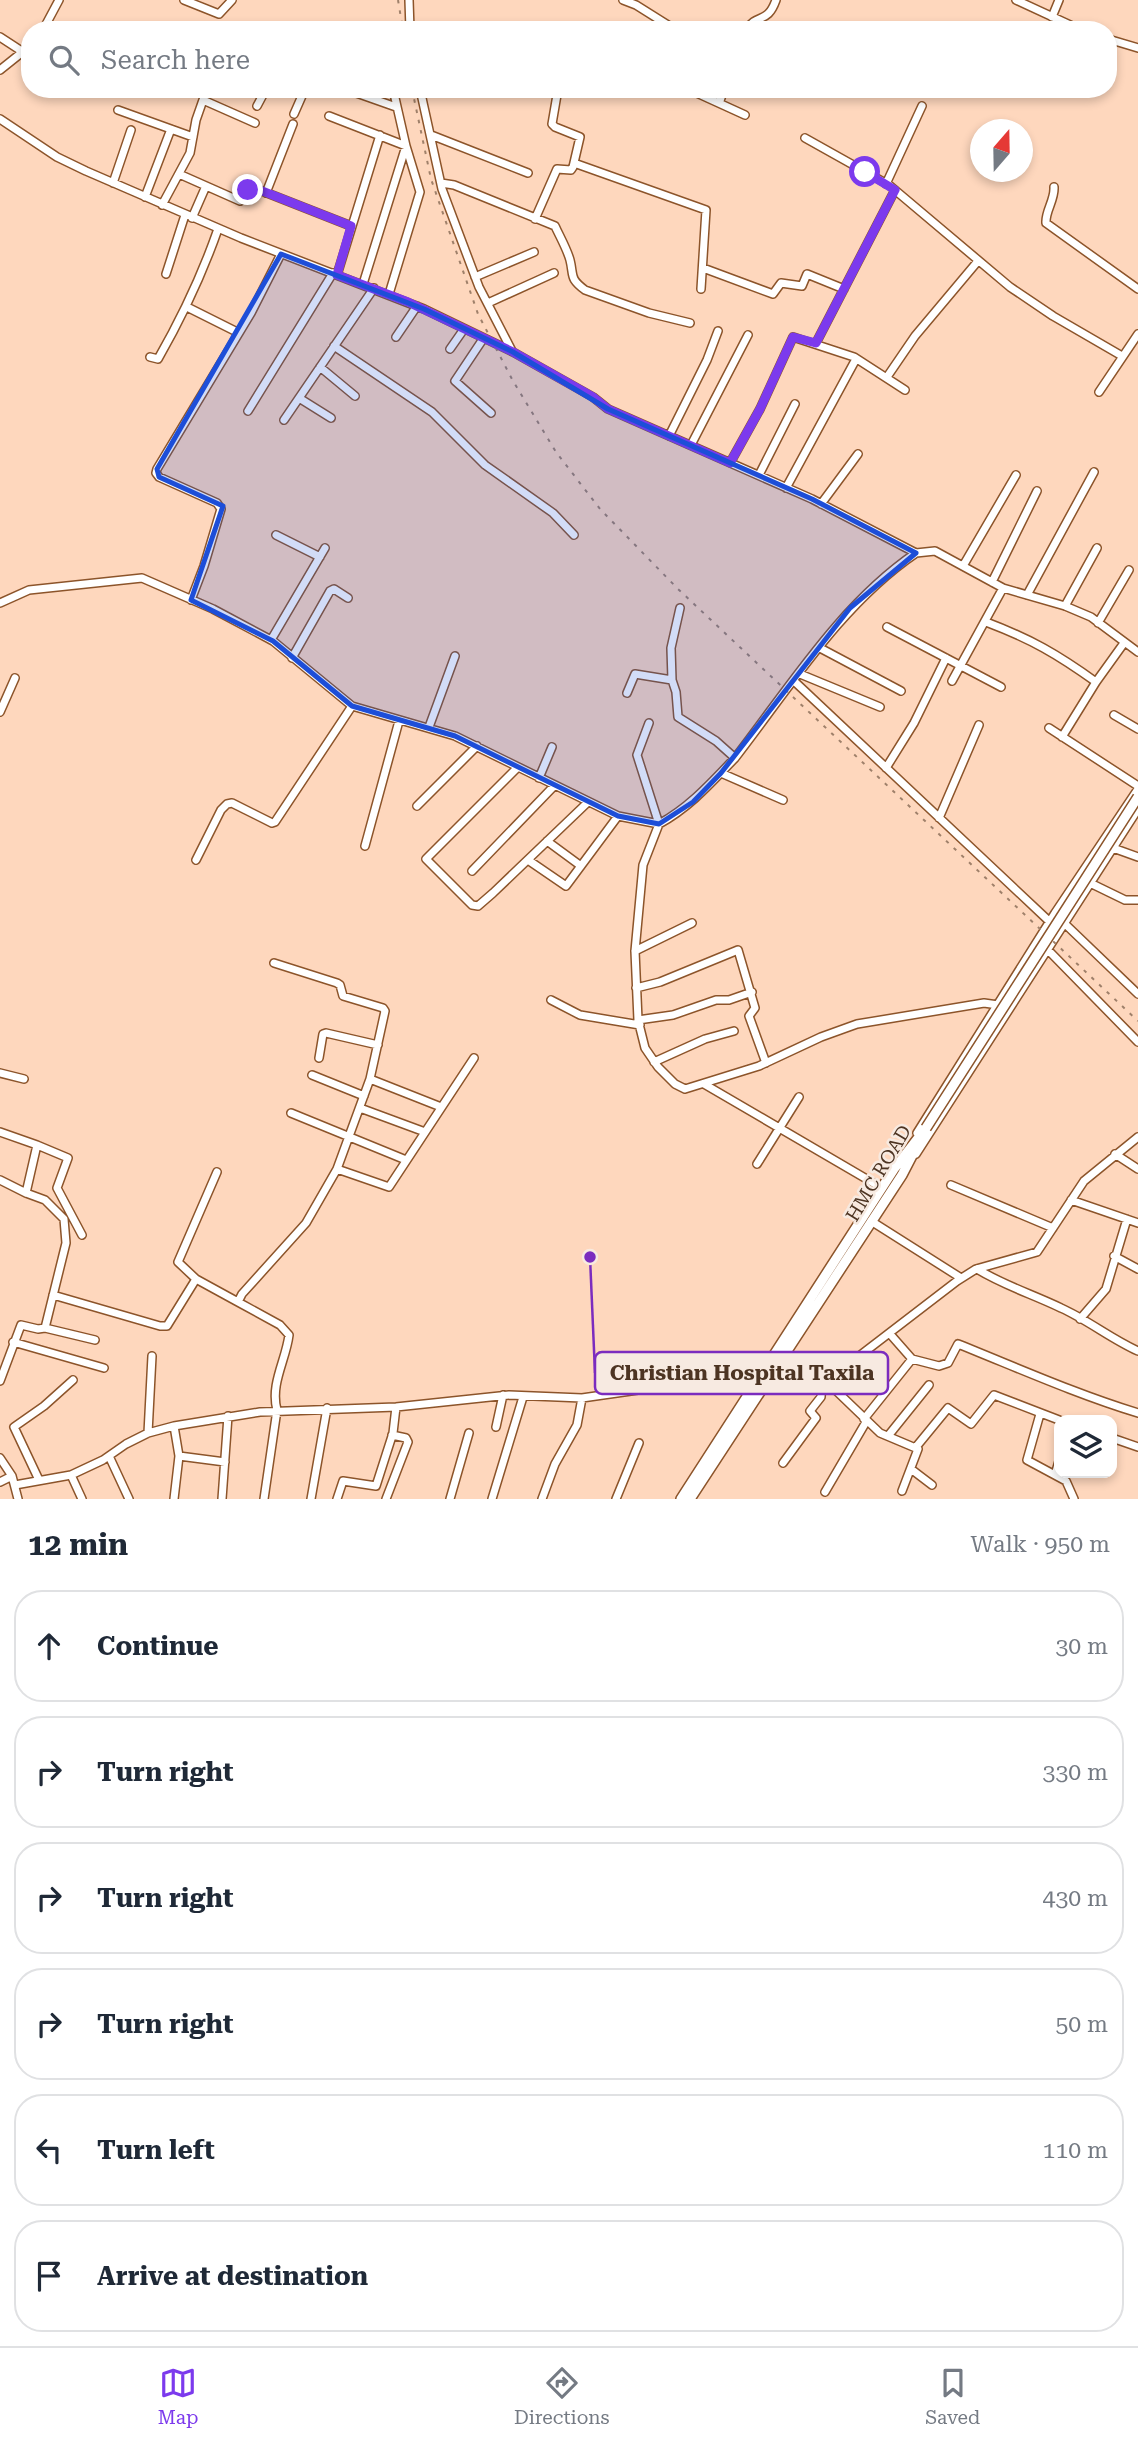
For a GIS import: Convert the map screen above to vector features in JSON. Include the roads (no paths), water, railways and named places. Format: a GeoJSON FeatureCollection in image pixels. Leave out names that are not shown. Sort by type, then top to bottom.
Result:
{"type":"FeatureCollection","features":[{"type":"Feature","properties":{"kind":"main road","name":"HMC ROAD"},"geometry":{"type":"LineString","coordinates":[[681,1499],[758,1387],[770,1377],[1138,797]]}},
{"type":"Feature","properties":{"kind":"main road","name":"HMC ROAD"},"geometry":{"type":"LineString","coordinates":[[690,1499],[882,1188],[898,1172]]}},
{"type":"Feature","properties":{"kind":"street"},"geometry":{"type":"LineString","coordinates":[[48,21],[59,0]]}},
{"type":"Feature","properties":{"kind":"street"},"geometry":{"type":"LineString","coordinates":[[184,0],[219,14],[232,0]]}},
{"type":"Feature","properties":{"kind":"street"},"geometry":{"type":"LineString","coordinates":[[409,0],[410,21]]}},
{"type":"Feature","properties":{"kind":"street"},"geometry":{"type":"LineString","coordinates":[[623,0],[661,21]]}},
{"type":"Feature","properties":{"kind":"street"},"geometry":{"type":"LineString","coordinates":[[752,21],[767,17],[775,0]]}},
{"type":"Feature","properties":{"kind":"street"},"geometry":{"type":"LineString","coordinates":[[1016,0],[1028,3],[1061,21]]}},
{"type":"Feature","properties":{"kind":"street"},"geometry":{"type":"LineString","coordinates":[[1052,17],[1059,0]]}},
{"type":"Feature","properties":{"kind":"street"},"geometry":{"type":"LineString","coordinates":[[0,37],[21,47]]}},
{"type":"Feature","properties":{"kind":"street"},"geometry":{"type":"LineString","coordinates":[[1117,42],[1138,48]]}},
{"type":"Feature","properties":{"kind":"street"},"geometry":{"type":"LineString","coordinates":[[0,70],[21,53]]}},
{"type":"Feature","properties":{"kind":"street"},"geometry":{"type":"LineString","coordinates":[[257,106],[261,98]]}},
{"type":"Feature","properties":{"kind":"street"},"geometry":{"type":"LineString","coordinates":[[294,114],[301,98]]}},
{"type":"Feature","properties":{"kind":"street"},"geometry":{"type":"LineString","coordinates":[[370,98],[396,107]]}},
{"type":"Feature","properties":{"kind":"street"},"geometry":{"type":"LineString","coordinates":[[389,295],[420,192],[394,98]]}},
{"type":"Feature","properties":{"kind":"street"},"geometry":{"type":"LineString","coordinates":[[422,98],[441,183],[475,276],[513,352]]}},
{"type":"Feature","properties":{"kind":"street"},"geometry":{"type":"LineString","coordinates":[[535,219],[557,169],[571,170],[580,137],[552,124],[556,98]]}},
{"type":"Feature","properties":{"kind":"street"},"geometry":{"type":"LineString","coordinates":[[708,98],[745,115]]}},
{"type":"Feature","properties":{"kind":"street"},"geometry":{"type":"LineString","coordinates":[[162,205],[190,153],[202,100],[255,123]]}},
{"type":"Feature","properties":{"kind":"street"},"geometry":{"type":"LineString","coordinates":[[886,184],[922,106]]}},
{"type":"Feature","properties":{"kind":"street"},"geometry":{"type":"LineString","coordinates":[[118,110],[193,137]]}},
{"type":"Feature","properties":{"kind":"street"},"geometry":{"type":"LineString","coordinates":[[329,116],[406,146]]}},
{"type":"Feature","properties":{"kind":"street"},"geometry":{"type":"LineString","coordinates":[[0,119],[57,157],[218,229],[417,306],[513,352],[593,397],[608,409],[821,504],[916,553]]}},
{"type":"Feature","properties":{"kind":"street"},"geometry":{"type":"LineString","coordinates":[[266,193],[293,124]]}},
{"type":"Feature","properties":{"kind":"street"},"geometry":{"type":"LineString","coordinates":[[145,197],[171,129]]}},
{"type":"Feature","properties":{"kind":"street"},"geometry":{"type":"LineString","coordinates":[[113,183],[131,130]]}},
{"type":"Feature","properties":{"kind":"street"},"geometry":{"type":"LineString","coordinates":[[248,411],[335,274],[380,135]]}},
{"type":"Feature","properties":{"kind":"street"},"geometry":{"type":"LineString","coordinates":[[431,135],[528,173]]}},
{"type":"Feature","properties":{"kind":"street"},"geometry":{"type":"LineString","coordinates":[[805,138],[895,190],[1010,287],[1053,316],[1122,356]]}},
{"type":"Feature","properties":{"kind":"street"},"geometry":{"type":"LineString","coordinates":[[363,284],[406,146]]}},
{"type":"Feature","properties":{"kind":"street"},"geometry":{"type":"LineString","coordinates":[[574,163],[706,210],[701,289]]}},
{"type":"Feature","properties":{"kind":"street"},"geometry":{"type":"LineString","coordinates":[[179,174],[240,201],[250,187],[351,226]]}},
{"type":"Feature","properties":{"kind":"street"},"geometry":{"type":"LineString","coordinates":[[441,183],[454,185],[555,226],[571,262],[571,274],[577,284],[586,290],[649,313],[690,323]]}},
{"type":"Feature","properties":{"kind":"street"},"geometry":{"type":"LineString","coordinates":[[166,274],[189,216],[206,186]]}},
{"type":"Feature","properties":{"kind":"street"},"geometry":{"type":"LineString","coordinates":[[1054,187],[1046,223],[1138,289]]}},
{"type":"Feature","properties":{"kind":"street"},"geometry":{"type":"LineString","coordinates":[[816,343],[895,190]]}},
{"type":"Feature","properties":{"kind":"street"},"geometry":{"type":"LineString","coordinates":[[150,356],[158,359],[187,307],[203,273],[218,229]]}},
{"type":"Feature","properties":{"kind":"street"},"geometry":{"type":"LineString","coordinates":[[475,276],[534,253]]}},
{"type":"Feature","properties":{"kind":"street"},"geometry":{"type":"LineString","coordinates":[[191,600],[220,509],[216,503],[159,477],[156,473],[239,333],[281,254]]}},
{"type":"Feature","properties":{"kind":"street"},"geometry":{"type":"LineString","coordinates":[[887,377],[915,336],[978,261]]}},
{"type":"Feature","properties":{"kind":"street"},"geometry":{"type":"LineString","coordinates":[[703,268],[773,294],[782,283],[802,286],[807,274],[844,289]]}},
{"type":"Feature","properties":{"kind":"street"},"geometry":{"type":"LineString","coordinates":[[488,303],[554,273]]}},
{"type":"Feature","properties":{"kind":"street"},"geometry":{"type":"LineString","coordinates":[[284,420],[374,288]]}},
{"type":"Feature","properties":{"kind":"street"},"geometry":{"type":"LineString","coordinates":[[396,337],[417,306]]}},
{"type":"Feature","properties":{"kind":"street"},"geometry":{"type":"LineString","coordinates":[[187,307],[239,333]]}},
{"type":"Feature","properties":{"kind":"street"},"geometry":{"type":"LineString","coordinates":[[450,349],[464,328]]}},
{"type":"Feature","properties":{"kind":"street"},"geometry":{"type":"LineString","coordinates":[[669,436],[718,331]]}},
{"type":"Feature","properties":{"kind":"street"},"geometry":{"type":"LineString","coordinates":[[1099,392],[1138,334]]}},
{"type":"Feature","properties":{"kind":"street"},"geometry":{"type":"LineString","coordinates":[[691,445],[748,335]]}},
{"type":"Feature","properties":{"kind":"street"},"geometry":{"type":"LineString","coordinates":[[730,463],[760,409],[793,337],[856,359],[905,390]]}},
{"type":"Feature","properties":{"kind":"street"},"geometry":{"type":"LineString","coordinates":[[483,339],[455,381],[491,413]]}},
{"type":"Feature","properties":{"kind":"street"},"geometry":{"type":"LineString","coordinates":[[334,346],[432,412],[485,464],[553,513],[574,535]]}},
{"type":"Feature","properties":{"kind":"street"},"geometry":{"type":"LineString","coordinates":[[786,488],[856,359]]}},
{"type":"Feature","properties":{"kind":"street"},"geometry":{"type":"LineString","coordinates":[[320,367],[355,396]]}},
{"type":"Feature","properties":{"kind":"street"},"geometry":{"type":"LineString","coordinates":[[299,398],[331,418]]}},
{"type":"Feature","properties":{"kind":"street"},"geometry":{"type":"LineString","coordinates":[[758,475],[795,404]]}},
{"type":"Feature","properties":{"kind":"street"},"geometry":{"type":"LineString","coordinates":[[821,504],[858,454]]}},
{"type":"Feature","properties":{"kind":"street"},"geometry":{"type":"LineString","coordinates":[[1027,595],[1094,472]]}},
{"type":"Feature","properties":{"kind":"street"},"geometry":{"type":"LineString","coordinates":[[963,566],[1016,475]]}},
{"type":"Feature","properties":{"kind":"street"},"geometry":{"type":"LineString","coordinates":[[992,582],[1037,491]]}},
{"type":"Feature","properties":{"kind":"street"},"geometry":{"type":"LineString","coordinates":[[276,535],[320,557]]}},
{"type":"Feature","properties":{"kind":"street"},"geometry":{"type":"LineString","coordinates":[[271,640],[325,548]]}},
{"type":"Feature","properties":{"kind":"street"},"geometry":{"type":"LineString","coordinates":[[1065,606],[1097,548]]}},
{"type":"Feature","properties":{"kind":"street"},"geometry":{"type":"LineString","coordinates":[[998,1005],[984,1003],[857,1024],[821,1037],[766,1063],[704,1084],[685,1089],[675,1084],[654,1062],[646,1048],[639,1022],[636,988],[635,951],[643,865],[659,824],[693,802],[722,773],[850,608],[895,567],[916,553],[935,551],[1003,588],[1065,606],[1091,617],[1138,652]]}},
{"type":"Feature","properties":{"kind":"street"},"geometry":{"type":"LineString","coordinates":[[1098,623],[1129,570]]}},
{"type":"Feature","properties":{"kind":"street"},"geometry":{"type":"LineString","coordinates":[[0,603],[29,590],[142,578],[271,640],[352,706],[429,727],[477,746],[587,803],[618,816],[659,824]]}},
{"type":"Feature","properties":{"kind":"street"},"geometry":{"type":"LineString","coordinates":[[952,681],[1003,588]]}},
{"type":"Feature","properties":{"kind":"street"},"geometry":{"type":"LineString","coordinates":[[292,658],[330,591],[334,589],[348,598]]}},
{"type":"Feature","properties":{"kind":"street"},"geometry":{"type":"LineString","coordinates":[[680,608],[671,648],[671,680],[676,692],[678,717],[709,736],[735,758]]}},
{"type":"Feature","properties":{"kind":"street"},"geometry":{"type":"LineString","coordinates":[[986,622],[1054,652],[1096,682]]}},
{"type":"Feature","properties":{"kind":"street"},"geometry":{"type":"LineString","coordinates":[[887,627],[1001,687]]}},
{"type":"Feature","properties":{"kind":"street"},"geometry":{"type":"LineString","coordinates":[[1062,737],[1124,643]]}},
{"type":"Feature","properties":{"kind":"street"},"geometry":{"type":"LineString","coordinates":[[820,648],[901,691]]}},
{"type":"Feature","properties":{"kind":"street"},"geometry":{"type":"LineString","coordinates":[[429,727],[455,656]]}},
{"type":"Feature","properties":{"kind":"street"},"geometry":{"type":"LineString","coordinates":[[886,768],[914,723],[946,658]]}},
{"type":"Feature","properties":{"kind":"street"},"geometry":{"type":"LineString","coordinates":[[627,693],[635,674],[671,680]]}},
{"type":"Feature","properties":{"kind":"street"},"geometry":{"type":"LineString","coordinates":[[800,674],[880,707]]}},
{"type":"Feature","properties":{"kind":"street"},"geometry":{"type":"LineString","coordinates":[[0,712],[15,678]]}},
{"type":"Feature","properties":{"kind":"street"},"geometry":{"type":"LineString","coordinates":[[794,681],[1050,922]]}},
{"type":"Feature","properties":{"kind":"street"},"geometry":{"type":"LineString","coordinates":[[196,860],[221,810],[227,804],[232,803],[272,823],[275,822],[352,706]]}},
{"type":"Feature","properties":{"kind":"street"},"geometry":{"type":"LineString","coordinates":[[1114,715],[1138,729]]}},
{"type":"Feature","properties":{"kind":"street"},"geometry":{"type":"LineString","coordinates":[[365,846],[400,721]]}},
{"type":"Feature","properties":{"kind":"street"},"geometry":{"type":"LineString","coordinates":[[649,723],[640,745],[638,760],[659,824]]}},
{"type":"Feature","properties":{"kind":"street"},"geometry":{"type":"LineString","coordinates":[[939,818],[979,725]]}},
{"type":"Feature","properties":{"kind":"street"},"geometry":{"type":"LineString","coordinates":[[898,1172],[998,1005],[1138,787],[1049,728]]}},
{"type":"Feature","properties":{"kind":"street"},"geometry":{"type":"LineString","coordinates":[[417,806],[477,746]]}},
{"type":"Feature","properties":{"kind":"street"},"geometry":{"type":"LineString","coordinates":[[539,778],[552,747]]}},
{"type":"Feature","properties":{"kind":"street"},"geometry":{"type":"LineString","coordinates":[[518,767],[426,859],[472,905],[478,906],[587,803]]}},
{"type":"Feature","properties":{"kind":"street"},"geometry":{"type":"LineString","coordinates":[[722,773],[783,800]]}},
{"type":"Feature","properties":{"kind":"street"},"geometry":{"type":"LineString","coordinates":[[472,871],[554,786]]}},
{"type":"Feature","properties":{"kind":"street"},"geometry":{"type":"LineString","coordinates":[[898,1172],[1065,925],[1138,809]]}},
{"type":"Feature","properties":{"kind":"street"},"geometry":{"type":"LineString","coordinates":[[528,860],[564,887],[618,816]]}},
{"type":"Feature","properties":{"kind":"street"},"geometry":{"type":"LineString","coordinates":[[547,841],[581,866]]}},
{"type":"Feature","properties":{"kind":"street"},"geometry":{"type":"LineString","coordinates":[[1113,848],[1138,858]]}},
{"type":"Feature","properties":{"kind":"street"},"geometry":{"type":"LineString","coordinates":[[1090,883],[1125,900],[1138,901]]}},
{"type":"Feature","properties":{"kind":"street"},"geometry":{"type":"LineString","coordinates":[[1055,914],[1138,994]]}},
{"type":"Feature","properties":{"kind":"street"},"geometry":{"type":"LineString","coordinates":[[635,951],[692,923]]}},
{"type":"Feature","properties":{"kind":"street"},"geometry":{"type":"LineString","coordinates":[[636,988],[660,982],[738,950],[755,1008],[750,1016],[766,1063]]}},
{"type":"Feature","properties":{"kind":"street"},"geometry":{"type":"LineString","coordinates":[[1048,950],[1138,1042]]}},
{"type":"Feature","properties":{"kind":"street"},"geometry":{"type":"LineString","coordinates":[[238,1302],[306,1223],[337,1169],[370,1079],[384,1018],[383,1008],[343,996],[337,983],[274,963]]}},
{"type":"Feature","properties":{"kind":"street"},"geometry":{"type":"LineString","coordinates":[[551,1000],[580,1015],[639,1022],[752,992]]}},
{"type":"Feature","properties":{"kind":"street"},"geometry":{"type":"LineString","coordinates":[[654,1062],[705,1039],[734,1031]]}},
{"type":"Feature","properties":{"kind":"street"},"geometry":{"type":"LineString","coordinates":[[319,1058],[323,1034],[326,1033],[378,1045]]}},
{"type":"Feature","properties":{"kind":"street"},"geometry":{"type":"LineString","coordinates":[[337,1169],[389,1187],[474,1058]]}},
{"type":"Feature","properties":{"kind":"street"},"geometry":{"type":"LineString","coordinates":[[0,1073],[24,1079]]}},
{"type":"Feature","properties":{"kind":"street"},"geometry":{"type":"LineString","coordinates":[[312,1075],[363,1096]]}},
{"type":"Feature","properties":{"kind":"street"},"geometry":{"type":"LineString","coordinates":[[370,1079],[441,1107]]}},
{"type":"Feature","properties":{"kind":"street"},"geometry":{"type":"LineString","coordinates":[[704,1084],[882,1188]]}},
{"type":"Feature","properties":{"kind":"street"},"geometry":{"type":"LineString","coordinates":[[757,1164],[799,1097]]}},
{"type":"Feature","properties":{"kind":"street"},"geometry":{"type":"LineString","coordinates":[[359,1108],[425,1132]]}},
{"type":"Feature","properties":{"kind":"street"},"geometry":{"type":"LineString","coordinates":[[290,1113],[406,1160]]}},
{"type":"Feature","properties":{"kind":"street"},"geometry":{"type":"LineString","coordinates":[[0,1132],[68,1158],[57,1188],[82,1235]]}},
{"type":"Feature","properties":{"kind":"street"},"geometry":{"type":"LineString","coordinates":[[770,1377],[780,1382],[799,1384],[824,1382],[961,1278],[976,1269],[1037,1252],[1084,1181],[1138,1138]]}},
{"type":"Feature","properties":{"kind":"street"},"geometry":{"type":"LineString","coordinates":[[26,1193],[37,1145]]}},
{"type":"Feature","properties":{"kind":"street"},"geometry":{"type":"LineString","coordinates":[[1115,1154],[1138,1170]]}},
{"type":"Feature","properties":{"kind":"street"},"geometry":{"type":"LineString","coordinates":[[217,1172],[178,1262],[196,1279],[280,1325],[289,1335],[279,1370],[275,1402],[277,1410],[264,1499]]}},
{"type":"Feature","properties":{"kind":"street"},"geometry":{"type":"LineString","coordinates":[[0,1180],[45,1200],[64,1219],[66,1243],[45,1328]]}},
{"type":"Feature","properties":{"kind":"street"},"geometry":{"type":"LineString","coordinates":[[951,1185],[1053,1228]]}},
{"type":"Feature","properties":{"kind":"street"},"geometry":{"type":"LineString","coordinates":[[1071,1200],[1138,1223]]}},
{"type":"Feature","properties":{"kind":"street"},"geometry":{"type":"LineString","coordinates":[[1080,1319],[1106,1289],[1127,1219]]}},
{"type":"Feature","properties":{"kind":"street"},"geometry":{"type":"LineString","coordinates":[[871,1221],[961,1278]]}},
{"type":"Feature","properties":{"kind":"street"},"geometry":{"type":"LineString","coordinates":[[1114,1256],[1138,1269]]}},
{"type":"Feature","properties":{"kind":"street"},"geometry":{"type":"LineString","coordinates":[[976,1269],[1007,1286],[1062,1308],[1138,1351]]}},
{"type":"Feature","properties":{"kind":"street"},"geometry":{"type":"LineString","coordinates":[[52,1295],[167,1326],[196,1279]]}},
{"type":"Feature","properties":{"kind":"street"},"geometry":{"type":"LineString","coordinates":[[0,1381],[21,1325],[95,1340]]}},
{"type":"Feature","properties":{"kind":"street"},"geometry":{"type":"LineString","coordinates":[[890,1334],[912,1359],[939,1366],[952,1357],[958,1344],[1096,1400],[1138,1413]]}},
{"type":"Feature","properties":{"kind":"street"},"geometry":{"type":"LineString","coordinates":[[13,1342],[104,1368]]}},
{"type":"Feature","properties":{"kind":"street"},"geometry":{"type":"LineString","coordinates":[[148,1433],[152,1356]]}},
{"type":"Feature","properties":{"kind":"street"},"geometry":{"type":"LineString","coordinates":[[825,1492],[865,1420],[912,1359]]}},
{"type":"Feature","properties":{"kind":"street"},"geometry":{"type":"LineString","coordinates":[[39,1480],[14,1427],[73,1380]]}},
{"type":"Feature","properties":{"kind":"street"},"geometry":{"type":"LineString","coordinates":[[824,1382],[880,1433],[916,1447]]}},
{"type":"Feature","properties":{"kind":"street"},"geometry":{"type":"LineString","coordinates":[[783,1463],[816,1418],[810,1411],[821,1397],[824,1382]]}},
{"type":"Feature","properties":{"kind":"street"},"geometry":{"type":"LineString","coordinates":[[15,1485],[71,1475],[148,1433],[228,1416],[277,1410],[396,1407],[503,1395],[582,1398],[673,1385],[758,1387]]}},
{"type":"Feature","properties":{"kind":"street"},"geometry":{"type":"LineString","coordinates":[[888,1436],[929,1385]]}},
{"type":"Feature","properties":{"kind":"street"},"geometry":{"type":"LineString","coordinates":[[496,1427],[503,1395]]}},
{"type":"Feature","properties":{"kind":"street"},"geometry":{"type":"LineString","coordinates":[[916,1447],[948,1408],[971,1424],[994,1395],[1054,1418]]}},
{"type":"Feature","properties":{"kind":"street"},"geometry":{"type":"LineString","coordinates":[[492,1499],[523,1397]]}},
{"type":"Feature","properties":{"kind":"street"},"geometry":{"type":"LineString","coordinates":[[542,1499],[555,1464],[577,1425],[582,1398]]}},
{"type":"Feature","properties":{"kind":"street"},"geometry":{"type":"LineString","coordinates":[[337,1499],[343,1481],[376,1486],[392,1435],[396,1407]]}},
{"type":"Feature","properties":{"kind":"street"},"geometry":{"type":"LineString","coordinates":[[311,1499],[327,1408]]}},
{"type":"Feature","properties":{"kind":"street"},"geometry":{"type":"LineString","coordinates":[[1040,1414],[1027,1460],[1054,1474]]}},
{"type":"Feature","properties":{"kind":"street"},"geometry":{"type":"LineString","coordinates":[[222,1499],[228,1416]]}},
{"type":"Feature","properties":{"kind":"street"},"geometry":{"type":"LineString","coordinates":[[174,1426],[178,1456],[174,1499]]}},
{"type":"Feature","properties":{"kind":"street"},"geometry":{"type":"LineString","coordinates":[[450,1499],[469,1433]]}},
{"type":"Feature","properties":{"kind":"street"},"geometry":{"type":"LineString","coordinates":[[386,1499],[408,1442],[406,1438],[392,1435]]}},
{"type":"Feature","properties":{"kind":"street"},"geometry":{"type":"LineString","coordinates":[[1117,1440],[1138,1447]]}},
{"type":"Feature","properties":{"kind":"street"},"geometry":{"type":"LineString","coordinates":[[616,1499],[639,1443]]}},
{"type":"Feature","properties":{"kind":"street"},"geometry":{"type":"LineString","coordinates":[[901,1491],[918,1453],[916,1447]]}},
{"type":"Feature","properties":{"kind":"street"},"geometry":{"type":"LineString","coordinates":[[109,1456],[128,1499]]}},
{"type":"Feature","properties":{"kind":"street"},"geometry":{"type":"LineString","coordinates":[[178,1456],[225,1462]]}},
{"type":"Feature","properties":{"kind":"street"},"geometry":{"type":"LineString","coordinates":[[0,1458],[12,1476],[18,1499]]}},
{"type":"Feature","properties":{"kind":"street"},"geometry":{"type":"LineString","coordinates":[[911,1469],[932,1485]]}},
{"type":"Feature","properties":{"kind":"street"},"geometry":{"type":"LineString","coordinates":[[71,1475],[82,1499]]}},
{"type":"Feature","properties":{"kind":"street"},"geometry":{"type":"LineString","coordinates":[[0,1482],[12,1476]]}},
{"type":"Feature","properties":{"kind":"street"},"geometry":{"type":"LineString","coordinates":[[1059,1478],[1069,1485],[1074,1499]]}},
{"type":"Feature","properties":{"kind":"railway"},"geometry":{"type":"LineString","coordinates":[[398,0],[402,21]]}},
{"type":"Feature","properties":{"kind":"railway"},"geometry":{"type":"LineString","coordinates":[[414,98],[431,179],[478,314],[513,381],[556,452],[600,509],[678,589],[1138,1021]]}},
{"type":"Feature","properties":{"kind":"place","name":"Christian Hospital Taxila"},"geometry":{"type":"Point","coordinates":[590,1257]}}]}
